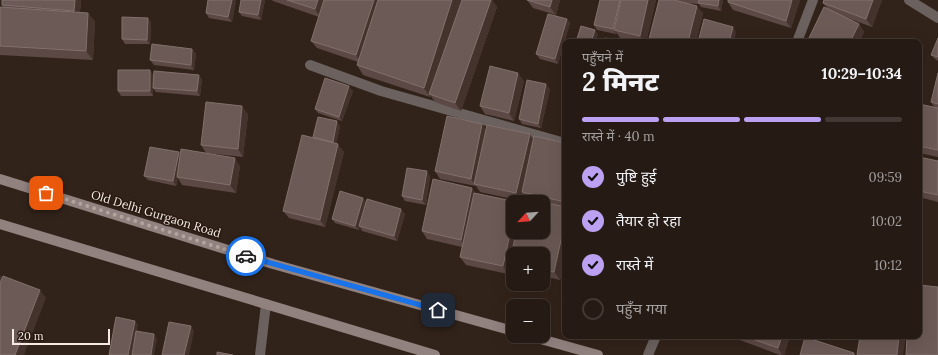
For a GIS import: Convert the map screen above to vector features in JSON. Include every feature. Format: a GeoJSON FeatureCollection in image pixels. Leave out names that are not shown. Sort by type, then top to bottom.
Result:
{"type":"FeatureCollection","features":[{"type":"Feature","properties":{"kind":"main road","name":"Old Delhi Gurgaon Road"},"geometry":{"type":"LineString","coordinates":[[0,179],[274,264],[506,329]]}},
{"type":"Feature","properties":{"kind":"main road"},"geometry":{"type":"LineString","coordinates":[[0,224],[435,355]]}},
{"type":"Feature","properties":{"kind":"main road"},"geometry":{"type":"LineString","coordinates":[[550,342],[598,355]]}},
{"type":"Feature","properties":{"kind":"street"},"geometry":{"type":"LineString","coordinates":[[798,39],[813,0]]}},
{"type":"Feature","properties":{"kind":"street"},"geometry":{"type":"LineString","coordinates":[[909,0],[926,5],[938,18]]}},
{"type":"Feature","properties":{"kind":"street"},"geometry":{"type":"LineString","coordinates":[[310,65],[381,91],[562,141]]}},
{"type":"Feature","properties":{"kind":"street"},"geometry":{"type":"LineString","coordinates":[[260,355],[266,304]]}},
{"type":"Feature","properties":{"kind":"street"},"geometry":{"type":"LineString","coordinates":[[648,355],[655,339]]}},
{"type":"Feature","properties":{"kind":"building"},"geometry":{"type":"Polygon","coordinates":[[[2,0],[75,0],[74,11],[2,5],[2,0]]]}},
{"type":"Feature","properties":{"kind":"building"},"geometry":{"type":"Polygon","coordinates":[[[208,0],[232,0],[228,17],[206,13],[208,0]]]}},
{"type":"Feature","properties":{"kind":"building"},"geometry":{"type":"Polygon","coordinates":[[[241,0],[261,0],[258,15],[239,12],[241,0]]]}},
{"type":"Feature","properties":{"kind":"building"},"geometry":{"type":"Polygon","coordinates":[[[287,0],[318,0],[315,9],[287,0]]]}},
{"type":"Feature","properties":{"kind":"building"},"geometry":{"type":"Polygon","coordinates":[[[324,0],[374,0],[356,55],[311,41],[324,0]]]}},
{"type":"Feature","properties":{"kind":"building"},"geometry":{"type":"Polygon","coordinates":[[[378,0],[452,0],[424,88],[357,65],[378,0]]]}},
{"type":"Feature","properties":{"kind":"building"},"geometry":{"type":"Polygon","coordinates":[[[462,0],[491,0],[455,103],[429,94],[462,0]]]}},
{"type":"Feature","properties":{"kind":"building"},"geometry":{"type":"Polygon","coordinates":[[[527,0],[552,0],[550,7],[527,0]]]}},
{"type":"Feature","properties":{"kind":"building"},"geometry":{"type":"Polygon","coordinates":[[[600,0],[620,0],[613,29],[594,25],[600,0]]]}},
{"type":"Feature","properties":{"kind":"building"},"geometry":{"type":"Polygon","coordinates":[[[621,0],[648,0],[640,36],[614,30],[621,0]]]}},
{"type":"Feature","properties":{"kind":"building"},"geometry":{"type":"Polygon","coordinates":[[[659,0],[674,0],[697,6],[689,39],[649,39],[659,0]]]}},
{"type":"Feature","properties":{"kind":"building"},"geometry":{"type":"Polygon","coordinates":[[[699,0],[719,0],[718,6],[698,3],[699,0]]]}},
{"type":"Feature","properties":{"kind":"building"},"geometry":{"type":"Polygon","coordinates":[[[728,0],[792,0],[786,21],[728,2],[728,0]]]}},
{"type":"Feature","properties":{"kind":"building"},"geometry":{"type":"Polygon","coordinates":[[[824,0],[873,0],[866,19],[823,3],[824,0]]]}},
{"type":"Feature","properties":{"kind":"building"},"geometry":{"type":"Polygon","coordinates":[[[0,7],[88,13],[86,51],[0,46],[0,7]]]}},
{"type":"Feature","properties":{"kind":"building"},"geometry":{"type":"Polygon","coordinates":[[[824,7],[859,24],[852,39],[808,39],[824,7]]]}},
{"type":"Feature","properties":{"kind":"building"},"geometry":{"type":"Polygon","coordinates":[[[548,14],[567,19],[555,59],[536,54],[548,14]]]}},
{"type":"Feature","properties":{"kind":"building"},"geometry":{"type":"Polygon","coordinates":[[[122,17],[148,18],[147,40],[122,39],[122,17]]]}},
{"type":"Feature","properties":{"kind":"building"},"geometry":{"type":"Polygon","coordinates":[[[704,19],[733,27],[730,39],[699,39],[704,19]]]}},
{"type":"Feature","properties":{"kind":"building"},"geometry":{"type":"Polygon","coordinates":[[[581,26],[595,30],[592,39],[577,39],[581,26]]]}},
{"type":"Feature","properties":{"kind":"building"},"geometry":{"type":"Polygon","coordinates":[[[938,38],[938,57],[931,55],[938,38]]]}},
{"type":"Feature","properties":{"kind":"building"},"geometry":{"type":"Polygon","coordinates":[[[152,44],[192,49],[191,65],[150,60],[152,44]]]}},
{"type":"Feature","properties":{"kind":"building"},"geometry":{"type":"Polygon","coordinates":[[[490,66],[518,73],[509,113],[480,106],[490,66]]]}},
{"type":"Feature","properties":{"kind":"building"},"geometry":{"type":"Polygon","coordinates":[[[118,70],[150,70],[150,91],[118,91],[118,70]]]}},
{"type":"Feature","properties":{"kind":"building"},"geometry":{"type":"Polygon","coordinates":[[[154,71],[199,75],[197,91],[153,88],[154,71]]]}},
{"type":"Feature","properties":{"kind":"building"},"geometry":{"type":"Polygon","coordinates":[[[938,73],[938,104],[931,102],[938,73]]]}},
{"type":"Feature","properties":{"kind":"building"},"geometry":{"type":"Polygon","coordinates":[[[325,78],[349,86],[339,117],[315,109],[325,78]]]}},
{"type":"Feature","properties":{"kind":"building"},"geometry":{"type":"Polygon","coordinates":[[[527,80],[546,84],[538,124],[519,119],[527,80]]]}},
{"type":"Feature","properties":{"kind":"building"},"geometry":{"type":"Polygon","coordinates":[[[206,102],[242,106],[238,149],[201,145],[206,102]]]}},
{"type":"Feature","properties":{"kind":"building"},"geometry":{"type":"Polygon","coordinates":[[[922,105],[938,108],[938,150],[922,147],[922,105]]]}},
{"type":"Feature","properties":{"kind":"building"},"geometry":{"type":"Polygon","coordinates":[[[447,116],[482,124],[471,179],[435,171],[447,116]]]}},
{"type":"Feature","properties":{"kind":"building"},"geometry":{"type":"Polygon","coordinates":[[[318,117],[337,121],[333,142],[313,137],[318,117]]]}},
{"type":"Feature","properties":{"kind":"building"},"geometry":{"type":"Polygon","coordinates":[[[487,125],[530,134],[516,193],[474,184],[487,125]]]}},
{"type":"Feature","properties":{"kind":"building"},"geometry":{"type":"Polygon","coordinates":[[[302,135],[338,144],[320,220],[283,211],[302,135]]]}},
{"type":"Feature","properties":{"kind":"building"},"geometry":{"type":"Polygon","coordinates":[[[534,136],[562,142],[562,201],[550,199],[550,195],[535,195],[522,192],[534,136]]]}},
{"type":"Feature","properties":{"kind":"building"},"geometry":{"type":"Polygon","coordinates":[[[150,147],[179,152],[173,181],[144,176],[150,147]]]}},
{"type":"Feature","properties":{"kind":"building"},"geometry":{"type":"Polygon","coordinates":[[[181,149],[235,158],[230,185],[177,177],[181,149]]]}},
{"type":"Feature","properties":{"kind":"building"},"geometry":{"type":"Polygon","coordinates":[[[922,158],[938,161],[938,195],[922,192],[922,158]]]}},
{"type":"Feature","properties":{"kind":"building"},"geometry":{"type":"Polygon","coordinates":[[[407,168],[427,171],[422,200],[402,196],[407,168]]]}},
{"type":"Feature","properties":{"kind":"building"},"geometry":{"type":"Polygon","coordinates":[[[433,179],[472,188],[461,240],[422,231],[433,179]]]}},
{"type":"Feature","properties":{"kind":"building"},"geometry":{"type":"Polygon","coordinates":[[[340,191],[363,198],[355,226],[332,219],[340,191]]]}},
{"type":"Feature","properties":{"kind":"building"},"geometry":{"type":"Polygon","coordinates":[[[474,193],[506,200],[506,239],[509,239],[503,266],[460,257],[474,193]]]}},
{"type":"Feature","properties":{"kind":"building"},"geometry":{"type":"Polygon","coordinates":[[[367,199],[401,209],[394,236],[359,226],[367,199]]]}},
{"type":"Feature","properties":{"kind":"building"},"geometry":{"type":"Polygon","coordinates":[[[550,204],[562,206],[562,236],[554,272],[550,271],[550,247],[513,247],[515,239],[550,239],[550,204]]]}},
{"type":"Feature","properties":{"kind":"building"},"geometry":{"type":"Polygon","coordinates":[[[3,276],[40,290],[15,355],[0,355],[0,283],[3,276]]]}},
{"type":"Feature","properties":{"kind":"building"},"geometry":{"type":"Polygon","coordinates":[[[922,285],[938,287],[938,355],[906,355],[907,339],[922,339],[922,285]]]}},
{"type":"Feature","properties":{"kind":"building"},"geometry":{"type":"Polygon","coordinates":[[[116,317],[135,321],[128,355],[109,355],[116,317]]]}},
{"type":"Feature","properties":{"kind":"building"},"geometry":{"type":"Polygon","coordinates":[[[169,322],[191,326],[184,355],[162,355],[169,322]]]}},
{"type":"Feature","properties":{"kind":"building"},"geometry":{"type":"Polygon","coordinates":[[[136,331],[154,334],[151,355],[132,355],[136,331]]]}},
{"type":"Feature","properties":{"kind":"building"},"geometry":{"type":"Polygon","coordinates":[[[752,339],[781,339],[778,348],[752,339]]]}},
{"type":"Feature","properties":{"kind":"building"},"geometry":{"type":"Polygon","coordinates":[[[804,339],[811,339],[854,353],[854,355],[800,355],[804,339]]]}},
{"type":"Feature","properties":{"kind":"building"},"geometry":{"type":"Polygon","coordinates":[[[860,339],[899,339],[897,355],[857,355],[860,339]]]}},
{"type":"Feature","properties":{"kind":"building"},"geometry":{"type":"Polygon","coordinates":[[[217,352],[233,355],[217,355],[217,352]]]}},
{"type":"Feature","properties":{"kind":"way so far"},"geometry":{"type":"LineString","coordinates":[[46,193],[246,256]]}},
{"type":"Feature","properties":{"kind":"route"},"geometry":{"type":"LineString","coordinates":[[246,256],[438,310]]}}]}
